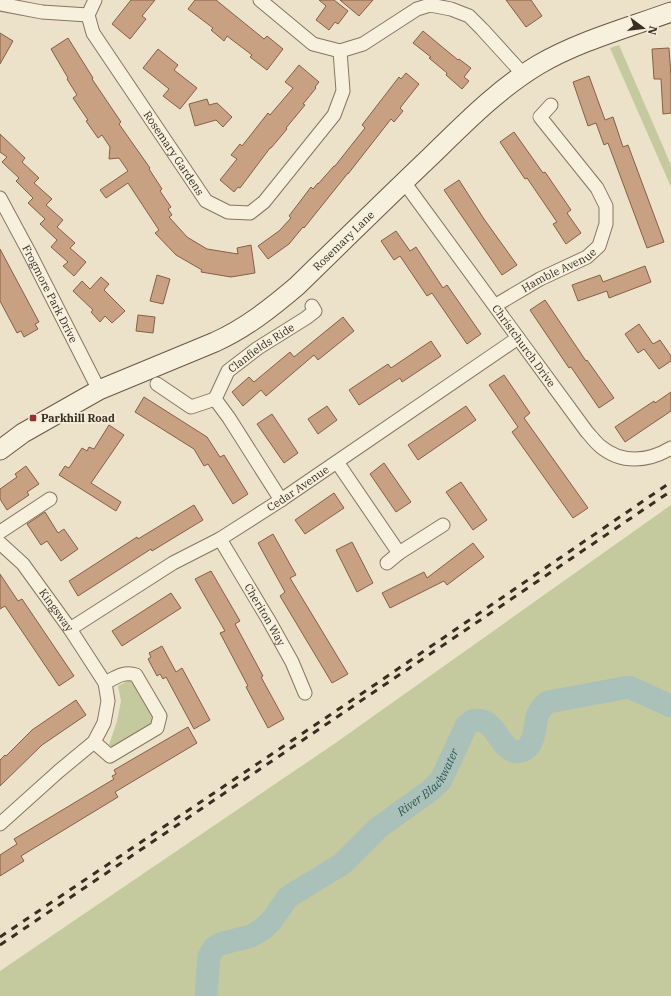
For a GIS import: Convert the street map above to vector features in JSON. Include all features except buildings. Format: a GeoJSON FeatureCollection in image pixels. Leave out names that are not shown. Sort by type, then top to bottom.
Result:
{"type":"FeatureCollection","features":[{"type":"Feature","properties":{"kind":"street"},"geometry":{"type":"LineString","coordinates":[[0,4],[42,12],[88,15],[95,0]]}},
{"type":"Feature","properties":{"kind":"street"},"geometry":{"type":"LineString","coordinates":[[260,0],[313,44],[340,51],[363,44],[417,9],[429,3],[452,8],[469,16],[523,74]]}},
{"type":"Feature","properties":{"kind":"street","name":"Rosemary Lane"},"geometry":{"type":"LineString","coordinates":[[0,450],[40,423],[99,390],[215,342],[245,327],[297,286],[489,101],[523,74],[539,64],[573,48],[671,12]]}},
{"type":"Feature","properties":{"kind":"street","name":"Rosemary Gardens"},"geometry":{"type":"LineString","coordinates":[[88,15],[93,33],[206,201],[228,212],[250,213],[264,202],[334,115],[343,91],[340,51]]}},
{"type":"Feature","properties":{"kind":"street","name":"Hamble Avenue"},"geometry":{"type":"LineString","coordinates":[[496,305],[540,279],[587,258],[599,246],[606,224],[606,206],[597,188],[540,117],[551,105]]}},
{"type":"Feature","properties":{"kind":"street","name":"Christchurch Drive"},"geometry":{"type":"LineString","coordinates":[[404,182],[496,305],[518,338],[587,432],[600,446],[610,452],[628,459],[649,458],[661,454],[671,448]]}},
{"type":"Feature","properties":{"kind":"street","name":"Frogmore Park Drive"},"geometry":{"type":"LineString","coordinates":[[0,198],[30,252],[99,390]]}},
{"type":"Feature","properties":{"kind":"street","name":"Clanfields Ride"},"geometry":{"type":"LineString","coordinates":[[215,399],[228,371],[258,348],[306,318],[315,311],[312,306]]}},
{"type":"Feature","properties":{"kind":"street","name":"Cedar Avenue"},"geometry":{"type":"LineString","coordinates":[[70,629],[173,563],[220,539],[281,500],[518,338]]}},
{"type":"Feature","properties":{"kind":"street"},"geometry":{"type":"LineString","coordinates":[[157,384],[191,407],[215,399],[229,418],[281,500]]}},
{"type":"Feature","properties":{"kind":"street"},"geometry":{"type":"LineString","coordinates":[[337,462],[399,553]]}},
{"type":"Feature","properties":{"kind":"street"},"geometry":{"type":"LineString","coordinates":[[0,532],[50,499]]}},
{"type":"Feature","properties":{"kind":"street"},"geometry":{"type":"LineString","coordinates":[[386,563],[443,525]]}},
{"type":"Feature","properties":{"kind":"street","name":"Cheriton Way"},"geometry":{"type":"LineString","coordinates":[[220,539],[292,662],[305,693]]}},
{"type":"Feature","properties":{"kind":"street","name":"Kingsway"},"geometry":{"type":"LineString","coordinates":[[0,543],[23,564],[70,629],[105,683],[108,701],[104,723],[94,742],[0,824]]}},
{"type":"Feature","properties":{"kind":"street"},"geometry":{"type":"LineString","coordinates":[[94,742],[110,756],[157,728],[160,716],[136,675],[129,672],[105,683]]}},
{"type":"Feature","properties":{"kind":"green space"},"geometry":{"type":"Polygon","coordinates":[[[619,45],[671,165],[671,187],[610,48],[619,45]]]}},
{"type":"Feature","properties":{"kind":"green space"},"geometry":{"type":"Polygon","coordinates":[[[671,505],[671,996],[0,996],[0,971],[334,744],[671,505]]]}},
{"type":"Feature","properties":{"kind":"green space"},"geometry":{"type":"Polygon","coordinates":[[[132,679],[153,714],[153,725],[115,748],[109,745],[117,721],[121,701],[118,686],[132,679]]]}},
{"type":"Feature","properties":{"kind":"waterway","name":"River Blackwater"},"geometry":{"type":"LineString","coordinates":[[206,996],[209,956],[214,948],[220,944],[251,936],[263,929],[272,920],[288,897],[342,864],[378,828],[431,790],[441,780],[466,726],[472,721],[479,720],[490,725],[509,749],[521,751],[526,749],[532,740],[538,714],[542,707],[548,702],[629,687],[671,706]]}},
{"type":"Feature","properties":{"kind":"railway"},"geometry":{"type":"LineString","coordinates":[[0,937],[370,688],[671,482]]}},
{"type":"Feature","properties":{"kind":"railway"},"geometry":{"type":"LineString","coordinates":[[0,945],[671,491]]}},
{"type":"Feature","properties":{"kind":"place","name":"Parkhill Road"},"geometry":{"type":"Point","coordinates":[33,418]}}]}
